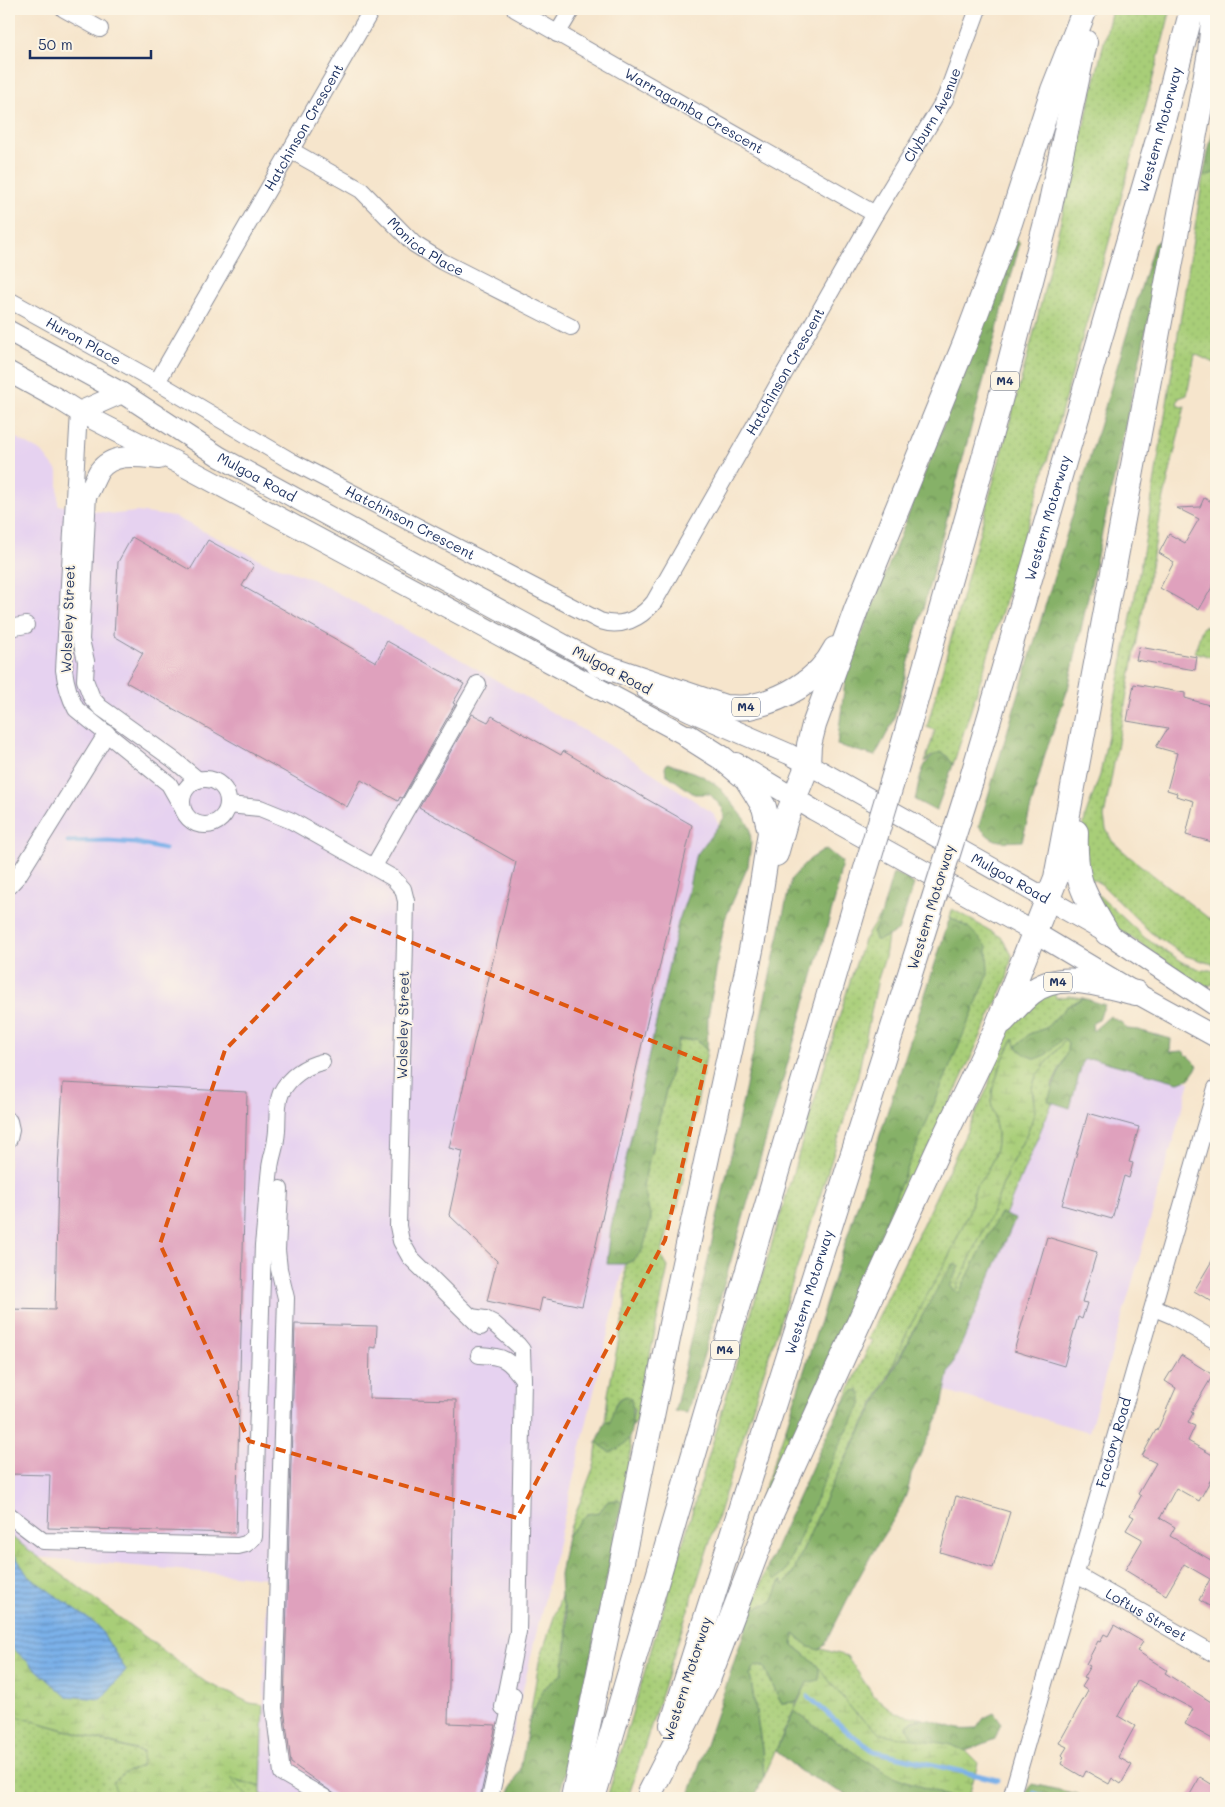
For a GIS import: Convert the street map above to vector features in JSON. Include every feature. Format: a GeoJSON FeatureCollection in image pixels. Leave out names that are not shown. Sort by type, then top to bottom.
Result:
{"type":"FeatureCollection","features":[{"type":"Feature","properties":{"kind":"highway","name":"M4"},"geometry":{"type":"LineString","coordinates":[[808,764],[809,746],[814,724],[856,610],[965,343],[1010,223],[1053,90],[1085,9]]}},
{"type":"Feature","properties":{"kind":"highway","name":"M4"},"geometry":{"type":"LineString","coordinates":[[593,1798],[902,749],[1001,398],[1048,211],[1092,9]]}},
{"type":"Feature","properties":{"kind":"highway","name":"Western Motorway"},"geometry":{"type":"LineString","coordinates":[[650,1796],[971,781],[1160,136],[1192,9]]}},
{"type":"Feature","properties":{"kind":"highway","name":"M4"},"geometry":{"type":"LineString","coordinates":[[650,1796],[709,1677],[772,1512],[938,1150],[996,1029],[1056,878],[1210,53],[1214,9]]}},
{"type":"Feature","properties":{"kind":"highway","name":"M4"},"geometry":{"type":"LineString","coordinates":[[598,664],[725,707],[747,707],[793,691],[810,679],[832,657],[856,610]]}},
{"type":"Feature","properties":{"kind":"highway"},"geometry":{"type":"LineString","coordinates":[[573,1798],[676,1300],[739,1010],[754,935],[770,832],[766,813],[746,778],[722,758],[690,737]]}},
{"type":"Feature","properties":{"kind":"highway"},"geometry":{"type":"LineString","coordinates":[[754,935],[786,819],[808,764]]}},
{"type":"Feature","properties":{"kind":"highway"},"geometry":{"type":"LineString","coordinates":[[1078,765],[1075,848],[1077,869],[1085,897],[1107,933]]}},
{"type":"Feature","properties":{"kind":"highway","name":"M4"},"geometry":{"type":"LineString","coordinates":[[996,1029],[1031,993],[1057,982],[1076,981],[1136,993]]}},
{"type":"Feature","properties":{"kind":"main road","name":"Mulgoa Road"},"geometry":{"type":"LineString","coordinates":[[9,331],[122,394],[220,457],[598,664],[690,711],[808,764],[1107,933],[1216,1006]]}},
{"type":"Feature","properties":{"kind":"main road","name":"Mulgoa Road"},"geometry":{"type":"LineString","coordinates":[[9,372],[79,412],[690,737],[1216,1037]]}},
{"type":"Feature","properties":{"kind":"main road"},"geometry":{"type":"LineString","coordinates":[[79,412],[122,394]]}},
{"type":"Feature","properties":{"kind":"main road"},"geometry":{"type":"LineString","coordinates":[[88,493],[100,469],[114,460],[131,456],[176,462]]}},
{"type":"Feature","properties":{"kind":"street"},"geometry":{"type":"LineString","coordinates":[[64,9],[100,29]]}},
{"type":"Feature","properties":{"kind":"street","name":"Hatchinson Crescent"},"geometry":{"type":"LineString","coordinates":[[372,9],[292,151],[157,382],[292,461],[600,621],[615,624],[626,622],[642,614],[654,602],[875,214]]}},
{"type":"Feature","properties":{"kind":"street","name":"Warragamba Crescent"},"geometry":{"type":"LineString","coordinates":[[515,9],[875,214]]}},
{"type":"Feature","properties":{"kind":"street"},"geometry":{"type":"LineString","coordinates":[[557,34],[572,9]]}},
{"type":"Feature","properties":{"kind":"street","name":"Clyburn Avenue"},"geometry":{"type":"LineString","coordinates":[[875,214],[945,98],[978,9]]}},
{"type":"Feature","properties":{"kind":"street","name":"Monica Place"},"geometry":{"type":"LineString","coordinates":[[292,151],[352,184],[372,201],[414,244],[443,262],[571,328]]}},
{"type":"Feature","properties":{"kind":"street","name":"Huron Place"},"geometry":{"type":"LineString","coordinates":[[9,300],[157,382]]}},
{"type":"Feature","properties":{"kind":"street","name":"Wolseley Street"},"geometry":{"type":"LineString","coordinates":[[79,412],[64,670],[69,697],[76,709],[169,784],[182,807]]}},
{"type":"Feature","properties":{"kind":"street","name":"Wolseley Street"},"geometry":{"type":"LineString","coordinates":[[88,493],[81,640],[86,661],[88,690],[100,707],[174,760],[198,780]]}},
{"type":"Feature","properties":{"kind":"street"},"geometry":{"type":"LineString","coordinates":[[9,628],[26,625]]}},
{"type":"Feature","properties":{"kind":"street"},"geometry":{"type":"LineString","coordinates":[[374,866],[478,684]]}},
{"type":"Feature","properties":{"kind":"street"},"geometry":{"type":"LineString","coordinates":[[9,886],[18,876],[108,733]]}},
{"type":"Feature","properties":{"kind":"street"},"geometry":{"type":"LineString","coordinates":[[198,780],[213,780],[220,784],[228,797],[226,813],[221,819],[207,825],[194,822],[188,818],[182,807],[182,800],[187,787],[198,780]]}},
{"type":"Feature","properties":{"kind":"street","name":"Wolseley Street"},"geometry":{"type":"LineString","coordinates":[[228,805],[260,808],[292,821],[374,866],[397,881],[403,889],[406,901],[399,1234],[410,1257],[476,1322],[485,1319],[493,1323],[518,1345],[522,1350],[523,1379]]}},
{"type":"Feature","properties":{"kind":"street"},"geometry":{"type":"LineString","coordinates":[[9,1515],[43,1541],[238,1546],[251,1541],[255,1534],[263,1244],[268,1208],[270,1169],[277,1129],[278,1103],[283,1091],[300,1072],[313,1064],[322,1062]]}},
{"type":"Feature","properties":{"kind":"street","name":"Factory Road"},"geometry":{"type":"LineString","coordinates":[[1011,1798],[1077,1575],[1216,1088]]}},
{"type":"Feature","properties":{"kind":"street"},"geometry":{"type":"LineString","coordinates":[[9,1121],[11,1130],[9,1139]]}},
{"type":"Feature","properties":{"kind":"street"},"geometry":{"type":"LineString","coordinates":[[277,1129],[281,1162],[277,1250],[279,1269],[286,1298],[274,1708],[282,1773],[325,1798]]}},
{"type":"Feature","properties":{"kind":"street"},"geometry":{"type":"LineString","coordinates":[[261,1298],[286,1298]]}},
{"type":"Feature","properties":{"kind":"street"},"geometry":{"type":"LineString","coordinates":[[1154,1308],[1173,1316],[1216,1341]]}},
{"type":"Feature","properties":{"kind":"street"},"geometry":{"type":"LineString","coordinates":[[479,1355],[506,1359],[523,1379],[519,1667],[490,1798]]}},
{"type":"Feature","properties":{"kind":"street","name":"Loftus Street"},"geometry":{"type":"LineString","coordinates":[[1077,1575],[1216,1655]]}},
{"type":"Feature","properties":{"kind":"street"},"geometry":{"type":"LineString","coordinates":[[503,1707],[518,1632]]}},
{"type":"Feature","properties":{"kind":"highlighted area"},"geometry":{"type":"Polygon","coordinates":[[[352,918],[706,1063],[665,1240],[517,1518],[249,1441],[160,1244],[225,1050],[352,918]]]}},
{"type":"Feature","properties":{"kind":"shaded area"},"geometry":{"type":"Polygon","coordinates":[[[9,434],[42,452],[58,472],[58,505],[115,514],[137,512],[175,517],[263,561],[312,579],[458,658],[624,754],[713,813],[726,839],[497,1798],[278,1798],[261,1794],[267,1578],[37,1557],[9,1535],[9,434]]]}},
{"type":"Feature","properties":{"kind":"shaded area"},"geometry":{"type":"Polygon","coordinates":[[[1077,1043],[1190,1082],[1089,1432],[932,1387],[1077,1043]]]}},
{"type":"Feature","properties":{"kind":"green space"},"geometry":{"type":"Polygon","coordinates":[[[1112,9],[1171,9],[1121,199],[1041,483],[953,765],[947,756],[931,756],[925,762],[935,730],[927,727],[1034,332],[1112,9]]]}},
{"type":"Feature","properties":{"kind":"green space"},"geometry":{"type":"Polygon","coordinates":[[[1216,115],[1216,172],[1203,177],[1216,115]]]}},
{"type":"Feature","properties":{"kind":"green space"},"geometry":{"type":"Polygon","coordinates":[[[1216,172],[1216,364],[1195,354],[1187,395],[1179,398],[1177,404],[1181,407],[1185,406],[1163,502],[1104,817],[1106,829],[1112,841],[1216,924],[1216,965],[1186,956],[1150,932],[1101,884],[1094,880],[1084,879],[1080,841],[1086,814],[1100,775],[1145,541],[1203,177],[1216,172]]]}},
{"type":"Feature","properties":{"kind":"green space"},"geometry":{"type":"Polygon","coordinates":[[[1016,240],[1020,243],[893,722],[875,756],[837,745],[846,674],[1016,240]]]}},
{"type":"Feature","properties":{"kind":"green space"},"geometry":{"type":"Polygon","coordinates":[[[1159,241],[1165,243],[1068,689],[1045,754],[1022,841],[998,841],[989,836],[979,826],[1154,244],[1159,241]]]}},
{"type":"Feature","properties":{"kind":"green space"},"geometry":{"type":"Polygon","coordinates":[[[1205,626],[1216,633],[1214,658],[1195,652],[1202,628],[1205,626]]]}},
{"type":"Feature","properties":{"kind":"green space"},"geometry":{"type":"Polygon","coordinates":[[[940,752],[947,756],[953,765],[936,811],[915,800],[922,772],[928,760],[940,752]]]}},
{"type":"Feature","properties":{"kind":"green space"},"geometry":{"type":"Polygon","coordinates":[[[667,763],[701,775],[718,786],[745,819],[750,828],[751,843],[748,866],[725,919],[708,1017],[707,1051],[697,1039],[678,1041],[643,1185],[651,1219],[643,1249],[635,1259],[625,1264],[607,1264],[611,1227],[678,923],[687,897],[695,857],[724,818],[723,809],[710,794],[694,794],[666,774],[665,768],[667,763]]]}},
{"type":"Feature","properties":{"kind":"green space"},"geometry":{"type":"Polygon","coordinates":[[[826,849],[842,862],[835,899],[687,1413],[675,1411],[791,879],[810,859],[826,849]]]}},
{"type":"Feature","properties":{"kind":"green space"},"geometry":{"type":"Polygon","coordinates":[[[893,873],[904,877],[914,884],[898,931],[875,940],[873,933],[881,916],[893,873]]]}},
{"type":"Feature","properties":{"kind":"green space"},"geometry":{"type":"Polygon","coordinates":[[[1093,890],[1145,938],[1186,964],[1202,970],[1216,970],[1216,983],[1208,986],[1200,984],[1115,927],[1093,890]]]}},
{"type":"Feature","properties":{"kind":"green space"},"geometry":{"type":"Polygon","coordinates":[[[952,909],[1001,937],[1012,955],[1007,979],[763,1511],[758,1507],[786,1427],[787,1435],[969,928],[950,917],[952,909]]]}},
{"type":"Feature","properties":{"kind":"green space"},"geometry":{"type":"Polygon","coordinates":[[[880,915],[873,933],[879,940],[888,936],[857,1080],[628,1798],[607,1798],[850,981],[864,940],[880,915]]]}},
{"type":"Feature","properties":{"kind":"green space"},"geometry":{"type":"Polygon","coordinates":[[[950,917],[969,928],[987,946],[988,975],[797,1433],[787,1435],[786,1427],[950,917]]]}},
{"type":"Feature","properties":{"kind":"green space"},"geometry":{"type":"Polygon","coordinates":[[[1054,990],[1056,998],[1069,996],[1083,998],[1066,1007],[1046,1028],[1029,1034],[1017,1046],[1014,1044],[1013,1039],[1003,1059],[993,1088],[991,1102],[997,1132],[994,1157],[985,1175],[976,1186],[969,1212],[949,1256],[909,1328],[888,1377],[830,1488],[793,1573],[784,1585],[781,1580],[772,1602],[752,1609],[766,1571],[775,1580],[841,1441],[862,1403],[847,1399],[840,1410],[872,1340],[868,1339],[988,1087],[995,1060],[1006,1033],[1018,1014],[1054,990]]]}},
{"type":"Feature","properties":{"kind":"green space"},"geometry":{"type":"Polygon","coordinates":[[[1083,998],[1105,1005],[1099,1018],[1092,1024],[1093,1031],[1110,1016],[1122,1023],[1127,1029],[1171,1039],[1170,1052],[1183,1051],[1198,1066],[1189,1079],[1178,1082],[1095,1059],[1083,1060],[1070,1108],[1048,1101],[1068,1044],[1063,1038],[1047,1054],[1036,1059],[1023,1054],[1017,1046],[1029,1034],[1046,1028],[1066,1007],[1083,998]]]}},
{"type":"Feature","properties":{"kind":"green space"},"geometry":{"type":"Polygon","coordinates":[[[1014,1038],[1016,1046],[1021,1052],[1036,1059],[1047,1054],[1063,1038],[1065,1040],[1036,1076],[1032,1088],[1035,1111],[1029,1129],[1008,1170],[996,1203],[955,1291],[950,1287],[959,1266],[953,1264],[942,1280],[888,1377],[909,1328],[949,1256],[969,1212],[976,1186],[985,1175],[994,1157],[997,1132],[991,1102],[993,1088],[1003,1059],[1014,1038]]]}},
{"type":"Feature","properties":{"kind":"green space"},"geometry":{"type":"Polygon","coordinates":[[[697,1039],[707,1051],[678,1206],[671,1219],[661,1256],[668,1267],[637,1419],[630,1430],[634,1409],[620,1398],[615,1404],[611,1421],[605,1423],[608,1394],[625,1307],[625,1264],[635,1259],[651,1219],[643,1185],[678,1041],[697,1039]]]}},
{"type":"Feature","properties":{"kind":"green space"},"geometry":{"type":"Polygon","coordinates":[[[1065,1040],[1068,1044],[1067,1054],[1052,1085],[1053,1101],[1005,1215],[1000,1213],[959,1294],[955,1291],[996,1203],[1008,1170],[1029,1129],[1034,1098],[1032,1088],[1036,1076],[1065,1040]]]}},
{"type":"Feature","properties":{"kind":"green space"},"geometry":{"type":"Polygon","coordinates":[[[1000,1213],[1015,1219],[949,1373],[941,1411],[911,1474],[909,1486],[900,1508],[863,1570],[825,1645],[819,1650],[809,1647],[794,1634],[793,1645],[819,1668],[819,1680],[807,1683],[797,1702],[781,1703],[764,1667],[755,1666],[750,1675],[762,1749],[764,1777],[754,1798],[688,1798],[752,1609],[772,1602],[781,1580],[784,1585],[793,1573],[830,1488],[942,1279],[953,1264],[959,1266],[950,1287],[959,1293],[1000,1213]]]}},
{"type":"Feature","properties":{"kind":"green space"},"geometry":{"type":"Polygon","coordinates":[[[859,1390],[862,1403],[841,1441],[784,1574],[775,1580],[766,1571],[783,1531],[836,1417],[853,1391],[859,1390]]]}},
{"type":"Feature","properties":{"kind":"green space"},"geometry":{"type":"Polygon","coordinates":[[[626,1396],[631,1398],[632,1402],[630,1435],[628,1441],[610,1453],[597,1442],[605,1423],[611,1421],[613,1409],[619,1400],[626,1396]]]}},
{"type":"Feature","properties":{"kind":"green space"},"geometry":{"type":"Polygon","coordinates":[[[629,1439],[631,1448],[622,1503],[618,1500],[608,1501],[599,1512],[587,1514],[567,1536],[595,1463],[597,1442],[610,1453],[629,1439]]]}},
{"type":"Feature","properties":{"kind":"green space"},"geometry":{"type":"Polygon","coordinates":[[[618,1500],[622,1503],[585,1686],[559,1798],[506,1798],[520,1771],[529,1721],[544,1688],[562,1674],[567,1641],[567,1618],[561,1596],[560,1575],[567,1536],[587,1514],[599,1512],[608,1501],[618,1500]]]}},
{"type":"Feature","properties":{"kind":"green space"},"geometry":{"type":"Polygon","coordinates":[[[9,1535],[204,1681],[250,1703],[264,1705],[261,1787],[230,1778],[249,1798],[118,1798],[113,1782],[126,1772],[141,1766],[143,1752],[9,1714],[9,1535]]]}},
{"type":"Feature","properties":{"kind":"green space"},"geometry":{"type":"Polygon","coordinates":[[[561,1596],[566,1635],[562,1674],[544,1688],[529,1721],[539,1662],[561,1596]]]}},
{"type":"Feature","properties":{"kind":"green space"},"geometry":{"type":"Polygon","coordinates":[[[794,1633],[819,1650],[847,1656],[873,1695],[895,1713],[924,1719],[914,1720],[907,1726],[913,1740],[881,1735],[855,1713],[813,1661],[793,1645],[794,1633]]]}},
{"type":"Feature","properties":{"kind":"green space"},"geometry":{"type":"Polygon","coordinates":[[[755,1666],[764,1667],[781,1703],[797,1702],[764,1777],[762,1748],[750,1675],[755,1666]]]}},
{"type":"Feature","properties":{"kind":"green space"},"geometry":{"type":"Polygon","coordinates":[[[819,1668],[855,1713],[881,1734],[948,1744],[966,1751],[978,1763],[970,1792],[965,1798],[953,1798],[893,1776],[863,1759],[794,1711],[807,1683],[819,1680],[819,1668]]]}},
{"type":"Feature","properties":{"kind":"green space"},"geometry":{"type":"Polygon","coordinates":[[[794,1711],[863,1759],[893,1776],[953,1798],[853,1798],[800,1771],[776,1751],[794,1711]]]}},
{"type":"Feature","properties":{"kind":"green space"},"geometry":{"type":"Polygon","coordinates":[[[994,1713],[1001,1723],[995,1739],[966,1751],[948,1744],[913,1740],[907,1726],[920,1720],[926,1720],[960,1729],[976,1729],[984,1718],[994,1713]]]}},
{"type":"Feature","properties":{"kind":"green space"},"geometry":{"type":"Polygon","coordinates":[[[9,1714],[261,1787],[261,1794],[278,1798],[9,1798],[9,1714]]]}},
{"type":"Feature","properties":{"kind":"green space"},"geometry":{"type":"Polygon","coordinates":[[[1032,1784],[1078,1794],[1083,1798],[1020,1798],[1032,1784]]]}},
{"type":"Feature","properties":{"kind":"water"},"geometry":{"type":"Polygon","coordinates":[[[9,1550],[16,1557],[28,1576],[98,1626],[126,1670],[101,1699],[66,1696],[9,1645],[9,1550]]]}},
{"type":"Feature","properties":{"kind":"building"},"geometry":{"type":"Polygon","coordinates":[[[1204,498],[1216,504],[1216,580],[1199,610],[1160,588],[1174,562],[1159,553],[1169,534],[1185,543],[1199,519],[1177,508],[1200,507],[1204,498]]]}},
{"type":"Feature","properties":{"kind":"building"},"geometry":{"type":"Polygon","coordinates":[[[132,537],[190,570],[208,540],[254,565],[242,586],[376,662],[387,641],[464,684],[453,703],[455,704],[402,798],[400,797],[398,801],[361,780],[347,807],[126,682],[143,653],[114,636],[118,562],[132,537]]]}},
{"type":"Feature","properties":{"kind":"building"},"geometry":{"type":"Polygon","coordinates":[[[1139,647],[1197,657],[1195,670],[1136,660],[1139,647]]]}},
{"type":"Feature","properties":{"kind":"building"},"geometry":{"type":"Polygon","coordinates":[[[1134,684],[1185,693],[1185,698],[1216,707],[1216,756],[1210,779],[1216,781],[1216,843],[1186,835],[1194,801],[1176,796],[1177,793],[1167,790],[1177,753],[1156,747],[1168,728],[1127,721],[1134,684]]]}},
{"type":"Feature","properties":{"kind":"building"},"geometry":{"type":"Polygon","coordinates":[[[472,714],[488,722],[492,716],[561,755],[563,751],[692,825],[582,1306],[542,1298],[539,1312],[487,1301],[497,1261],[449,1215],[463,1151],[449,1148],[516,862],[419,807],[472,714]]]}},
{"type":"Feature","properties":{"kind":"building"},"geometry":{"type":"Polygon","coordinates":[[[63,1083],[247,1092],[236,1533],[48,1528],[50,1475],[9,1474],[9,1309],[55,1310],[58,1170],[63,1083]]]}},
{"type":"Feature","properties":{"kind":"building"},"geometry":{"type":"Polygon","coordinates":[[[1088,1113],[1139,1127],[1129,1162],[1133,1163],[1129,1178],[1124,1176],[1112,1219],[1062,1205],[1088,1113]]]}},
{"type":"Feature","properties":{"kind":"building"},"geometry":{"type":"Polygon","coordinates":[[[1047,1237],[1097,1252],[1082,1302],[1087,1303],[1082,1319],[1078,1317],[1064,1366],[1014,1351],[1047,1237]]]}},
{"type":"Feature","properties":{"kind":"building"},"geometry":{"type":"Polygon","coordinates":[[[1216,1254],[1216,1304],[1194,1291],[1216,1254]]]}},
{"type":"Feature","properties":{"kind":"building"},"geometry":{"type":"Polygon","coordinates":[[[295,1324],[377,1326],[376,1348],[370,1347],[369,1398],[456,1400],[448,1723],[496,1725],[480,1798],[340,1798],[291,1763],[284,1708],[295,1324]]]}},
{"type":"Feature","properties":{"kind":"building"},"geometry":{"type":"Polygon","coordinates":[[[1181,1355],[1213,1375],[1191,1412],[1193,1413],[1188,1423],[1195,1426],[1188,1441],[1216,1457],[1216,1470],[1199,1501],[1176,1488],[1160,1518],[1175,1527],[1170,1536],[1216,1563],[1216,1610],[1199,1600],[1210,1579],[1184,1564],[1166,1595],[1125,1570],[1142,1541],[1142,1539],[1126,1530],[1134,1517],[1130,1515],[1141,1496],[1138,1494],[1156,1463],[1142,1456],[1157,1431],[1176,1388],[1165,1381],[1181,1355]]]}},
{"type":"Feature","properties":{"kind":"building"},"geometry":{"type":"Polygon","coordinates":[[[956,1496],[1010,1512],[993,1568],[940,1552],[956,1496]]]}},
{"type":"Feature","properties":{"kind":"building"},"geometry":{"type":"Polygon","coordinates":[[[1114,1625],[1143,1642],[1137,1651],[1167,1670],[1165,1673],[1216,1705],[1216,1741],[1185,1724],[1193,1709],[1138,1680],[1118,1716],[1135,1726],[1118,1757],[1132,1765],[1121,1784],[1112,1778],[1109,1784],[1086,1771],[1083,1777],[1061,1764],[1064,1757],[1062,1755],[1067,1747],[1059,1743],[1088,1691],[1082,1687],[1087,1679],[1083,1678],[1090,1666],[1086,1664],[1098,1641],[1100,1642],[1104,1634],[1108,1636],[1114,1625]]]}},
{"type":"Feature","properties":{"kind":"building"},"geometry":{"type":"Polygon","coordinates":[[[1200,1777],[1216,1787],[1216,1798],[1188,1798],[1200,1777]]]}},
{"type":"Feature","properties":{"kind":"waterway"},"geometry":{"type":"LineString","coordinates":[[68,842],[108,841],[136,843],[164,849]]}},
{"type":"Feature","properties":{"kind":"waterway"},"geometry":{"type":"LineString","coordinates":[[808,1696],[848,1732],[874,1751],[998,1780]]}},
{"type":"Feature","properties":{"kind":"waterway"},"geometry":{"type":"LineString","coordinates":[[1034,1793],[1046,1798]]}}]}
